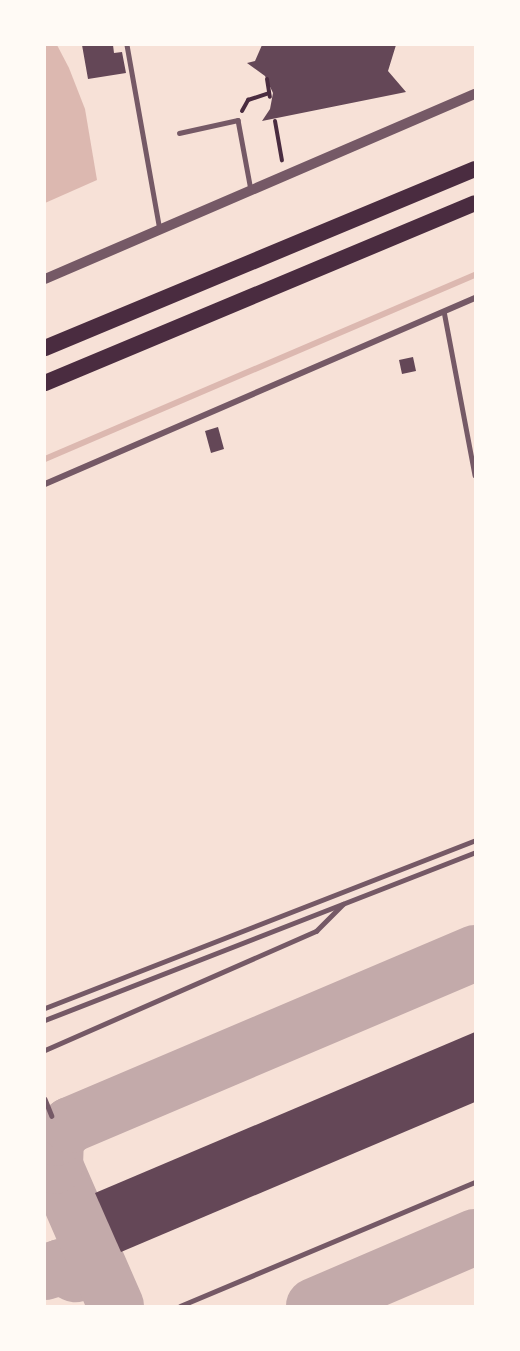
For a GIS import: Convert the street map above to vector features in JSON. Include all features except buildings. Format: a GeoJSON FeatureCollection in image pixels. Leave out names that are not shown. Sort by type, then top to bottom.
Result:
{"type":"FeatureCollection","features":[{"type":"Feature","properties":{"kind":"highway"},"geometry":{"type":"LineString","coordinates":[[45,348],[475,169]]}},
{"type":"Feature","properties":{"kind":"highway"},"geometry":{"type":"LineString","coordinates":[[45,383],[475,203]]}},
{"type":"Feature","properties":{"kind":"street"},"geometry":{"type":"LineString","coordinates":[[45,279],[475,94]]}},
{"type":"Feature","properties":{"kind":"street"},"geometry":{"type":"LineString","coordinates":[[45,484],[475,298]]}},
{"type":"Feature","properties":{"kind":"lane"},"geometry":{"type":"LineString","coordinates":[[127,45],[160,230]]}},
{"type":"Feature","properties":{"kind":"lane"},"geometry":{"type":"LineString","coordinates":[[179,133],[237,120],[251,190]]}},
{"type":"Feature","properties":{"kind":"lane"},"geometry":{"type":"LineString","coordinates":[[444,311],[475,476]]}},
{"type":"Feature","properties":{"kind":"lane"},"geometry":{"type":"LineString","coordinates":[[45,1008],[475,840]]}},
{"type":"Feature","properties":{"kind":"lane"},"geometry":{"type":"LineString","coordinates":[[45,1020],[475,852]]}},
{"type":"Feature","properties":{"kind":"lane"},"geometry":{"type":"LineString","coordinates":[[45,1050],[316,931],[345,902]]}},
{"type":"Feature","properties":{"kind":"lane"},"geometry":{"type":"LineString","coordinates":[[45,1099],[52,1116]]}},
{"type":"Feature","properties":{"kind":"lane"},"geometry":{"type":"LineString","coordinates":[[180,1306],[475,1182]]}},
{"type":"Feature","properties":{"kind":"path"},"geometry":{"type":"LineString","coordinates":[[237,120],[248,100],[270,95],[267,79]]}},
{"type":"Feature","properties":{"kind":"path"},"geometry":{"type":"LineString","coordinates":[[275,122],[282,160]]}},
{"type":"Feature","properties":{"kind":"shaded area"},"geometry":{"type":"Polygon","coordinates":[[[45,45],[57,45],[85,109],[97,180],[45,203],[45,45]]]}},
{"type":"Feature","properties":{"kind":"waterway"},"geometry":{"type":"LineString","coordinates":[[45,459],[475,275]]}},
{"type":"Feature","properties":{"kind":"taxiway"},"geometry":{"type":"LineString","coordinates":[[116,1306],[55,1166],[56,1138],[70,1125],[475,953]]}},
{"type":"Feature","properties":{"kind":"taxiway"},"geometry":{"type":"LineString","coordinates":[[314,1306],[475,1237]]}},
{"type":"Feature","properties":{"kind":"taxiway"},"geometry":{"type":"LineString","coordinates":[[45,1272],[61,1267],[75,1274]]}}]}
